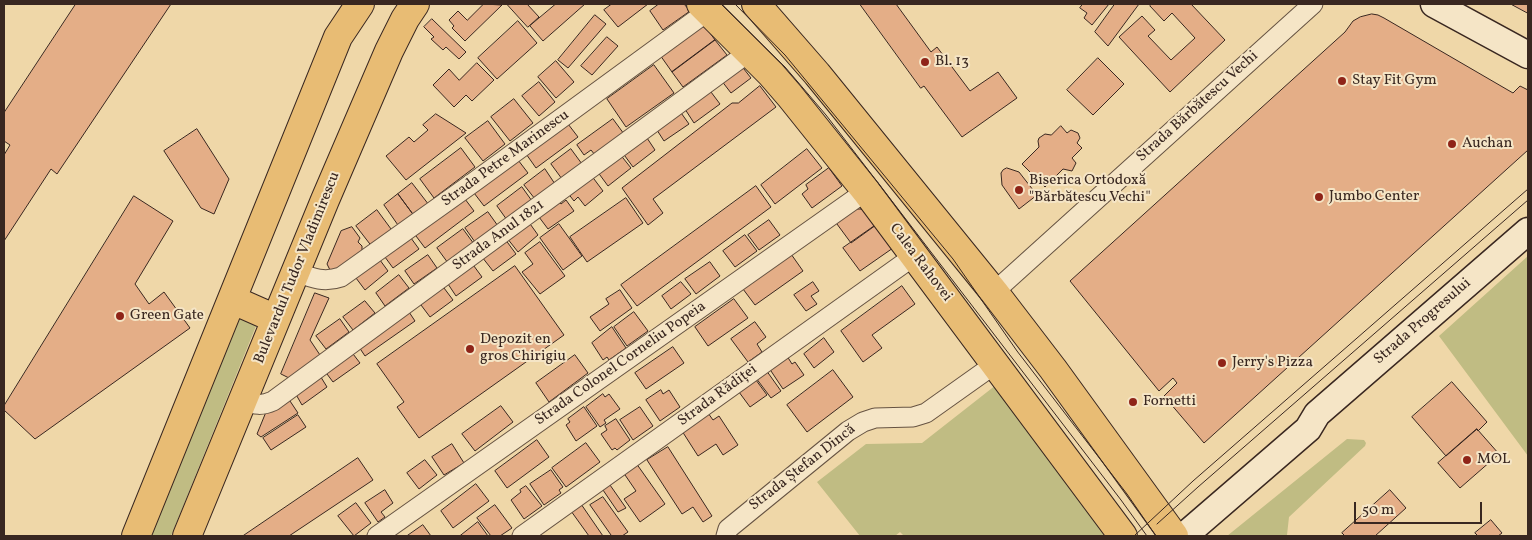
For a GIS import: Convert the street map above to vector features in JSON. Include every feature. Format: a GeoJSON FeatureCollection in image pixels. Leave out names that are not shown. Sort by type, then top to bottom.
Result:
{"type":"FeatureCollection","features":[{"type":"Feature","properties":{"kind":"main road"},"geometry":{"type":"LineString","coordinates":[[136,536],[338,37],[350,16],[360,4]]}},
{"type":"Feature","properties":{"kind":"main road","name":"Bulevardul Tudor Vladimirescu"},"geometry":{"type":"LineString","coordinates":[[187,536],[389,51],[415,4]]}},
{"type":"Feature","properties":{"kind":"main road"},"geometry":{"type":"LineString","coordinates":[[756,4],[816,74],[994,292],[1053,369],[1173,535]]}},
{"type":"Feature","properties":{"kind":"main road"},"geometry":{"type":"LineString","coordinates":[[1434,4],[1528,56]]}},
{"type":"Feature","properties":{"kind":"main road","name":"Calea Rahovei"},"geometry":{"type":"LineString","coordinates":[[704,8],[790,96],[866,191],[1123,536]]}},
{"type":"Feature","properties":{"kind":"main road","name":"Strada Progresului"},"geometry":{"type":"LineString","coordinates":[[1173,535],[1300,420],[1317,414],[1528,232]]}},
{"type":"Feature","properties":{"kind":"main road"},"geometry":{"type":"LineString","coordinates":[[233,300],[276,319]]}},
{"type":"Feature","properties":{"kind":"street","name":"Strada Bărbătescu Vechi"},"geometry":{"type":"LineString","coordinates":[[994,292],[1313,4]]}},
{"type":"Feature","properties":{"kind":"street","name":"Strada Petre Marinescu"},"geometry":{"type":"LineString","coordinates":[[296,272],[318,280],[331,280],[341,277],[474,182],[704,8]]}},
{"type":"Feature","properties":{"kind":"street","name":"Strada Anul 1821"},"geometry":{"type":"LineString","coordinates":[[243,401],[254,405],[263,405],[273,401],[749,52]]}},
{"type":"Feature","properties":{"kind":"street","name":"Strada Colonel Corneliu Popeia"},"geometry":{"type":"LineString","coordinates":[[377,536],[866,191]]}},
{"type":"Feature","properties":{"kind":"street","name":"Strada Rădiței"},"geometry":{"type":"LineString","coordinates":[[522,536],[914,256]]}},
{"type":"Feature","properties":{"kind":"street","name":"Strada Ștefan Dincă"},"geometry":{"type":"LineString","coordinates":[[726,536],[728,529],[848,431],[863,422],[875,418],[913,417],[926,413],[995,364]]}},
{"type":"Feature","properties":{"kind":"shaded area"},"geometry":{"type":"Polygon","coordinates":[[[1528,256],[1528,456],[1439,336],[1528,256]]]}},
{"type":"Feature","properties":{"kind":"shaded area"},"geometry":{"type":"Polygon","coordinates":[[[239,317],[255,322],[256,326],[171,536],[148,536],[239,317]]]}},
{"type":"Feature","properties":{"kind":"shaded area"},"geometry":{"type":"Polygon","coordinates":[[[996,385],[1110,536],[904,536],[900,532],[895,536],[860,536],[817,482],[866,444],[922,443],[996,385]]]}},
{"type":"Feature","properties":{"kind":"shaded area"},"geometry":{"type":"Polygon","coordinates":[[[1347,439],[1364,440],[1366,443],[1289,517],[1288,536],[1227,536],[1347,439]]]}},
{"type":"Feature","properties":{"kind":"building"},"geometry":{"type":"Polygon","coordinates":[[[76,4],[171,4],[57,174],[51,169],[4,241],[4,155],[10,145],[4,141],[4,113],[76,4]]]}},
{"type":"Feature","properties":{"kind":"building"},"geometry":{"type":"Polygon","coordinates":[[[484,4],[502,5],[465,41],[452,28],[454,26],[449,20],[458,11],[467,20],[484,4]]]}},
{"type":"Feature","properties":{"kind":"building"},"geometry":{"type":"Polygon","coordinates":[[[507,4],[527,4],[539,17],[528,27],[507,4]]]}},
{"type":"Feature","properties":{"kind":"building"},"geometry":{"type":"Polygon","coordinates":[[[556,4],[585,4],[543,41],[530,26],[556,4]]]}},
{"type":"Feature","properties":{"kind":"building"},"geometry":{"type":"Polygon","coordinates":[[[612,4],[648,4],[618,27],[604,10],[612,4]]]}},
{"type":"Feature","properties":{"kind":"building"},"geometry":{"type":"Polygon","coordinates":[[[659,4],[684,4],[690,11],[663,30],[650,11],[659,4]]]}},
{"type":"Feature","properties":{"kind":"building","name":"Bl. 13"},"geometry":{"type":"Polygon","coordinates":[[[860,4],[896,4],[931,52],[937,47],[970,91],[998,72],[1017,98],[962,137],[924,86],[921,88],[860,4]]]}},
{"type":"Feature","properties":{"kind":"building"},"geometry":{"type":"Polygon","coordinates":[[[1083,4],[1109,4],[1092,25],[1084,18],[1087,13],[1080,8],[1083,4]]]}},
{"type":"Feature","properties":{"kind":"building"},"geometry":{"type":"Polygon","coordinates":[[[1115,4],[1139,4],[1108,46],[1095,32],[1115,4]]]}},
{"type":"Feature","properties":{"kind":"building"},"geometry":{"type":"Polygon","coordinates":[[[1152,4],[1191,4],[1225,40],[1170,92],[1119,37],[1142,16],[1155,30],[1148,36],[1171,60],[1195,38],[1172,13],[1164,21],[1150,6],[1152,4]]]}},
{"type":"Feature","properties":{"kind":"building"},"geometry":{"type":"Polygon","coordinates":[[[1511,4],[1528,4],[1528,13],[1511,4]]]}},
{"type":"Feature","properties":{"kind":"building","name":"Jumbo Center"},"geometry":{"type":"Polygon","coordinates":[[[1372,14],[1384,18],[1513,93],[1520,86],[1528,90],[1528,150],[1204,443],[1164,396],[1177,383],[1173,378],[1159,391],[1070,281],[1345,32],[1353,21],[1372,14]]]}},
{"type":"Feature","properties":{"kind":"building"},"geometry":{"type":"Polygon","coordinates":[[[595,15],[606,24],[568,68],[558,60],[595,15]]]}},
{"type":"Feature","properties":{"kind":"building"},"geometry":{"type":"Polygon","coordinates":[[[432,19],[466,52],[459,59],[446,47],[443,50],[431,39],[434,37],[424,27],[432,19]]]}},
{"type":"Feature","properties":{"kind":"building"},"geometry":{"type":"Polygon","coordinates":[[[518,21],[537,43],[497,79],[478,58],[518,21]]]}},
{"type":"Feature","properties":{"kind":"building"},"geometry":{"type":"Polygon","coordinates":[[[703,23],[715,40],[672,72],[660,55],[703,23]]]}},
{"type":"Feature","properties":{"kind":"building"},"geometry":{"type":"Polygon","coordinates":[[[607,37],[618,46],[592,75],[581,66],[607,37]]]}},
{"type":"Feature","properties":{"kind":"building"},"geometry":{"type":"Polygon","coordinates":[[[715,40],[727,55],[683,87],[672,72],[715,40]]]}},
{"type":"Feature","properties":{"kind":"building"},"geometry":{"type":"Polygon","coordinates":[[[1098,58],[1124,84],[1093,115],[1067,90],[1098,58]]]}},
{"type":"Feature","properties":{"kind":"building"},"geometry":{"type":"Polygon","coordinates":[[[556,61],[574,82],[556,98],[538,77],[556,61]]]}},
{"type":"Feature","properties":{"kind":"building"},"geometry":{"type":"Polygon","coordinates":[[[477,63],[494,80],[472,101],[466,95],[454,107],[433,85],[449,69],[459,80],[477,63]]]}},
{"type":"Feature","properties":{"kind":"building"},"geometry":{"type":"Polygon","coordinates":[[[740,64],[751,78],[731,93],[721,80],[740,64]]]}},
{"type":"Feature","properties":{"kind":"building"},"geometry":{"type":"Polygon","coordinates":[[[654,65],[674,93],[626,127],[607,99],[654,65]]]}},
{"type":"Feature","properties":{"kind":"building"},"geometry":{"type":"Polygon","coordinates":[[[539,82],[555,102],[539,116],[522,96],[539,82]]]}},
{"type":"Feature","properties":{"kind":"building"},"geometry":{"type":"Polygon","coordinates":[[[760,86],[776,107],[653,199],[663,213],[648,225],[622,188],[732,103],[738,103],[760,86]]]}},
{"type":"Feature","properties":{"kind":"building"},"geometry":{"type":"Polygon","coordinates":[[[708,88],[720,104],[694,123],[683,106],[708,88]]]}},
{"type":"Feature","properties":{"kind":"building"},"geometry":{"type":"Polygon","coordinates":[[[514,99],[533,123],[510,141],[491,117],[514,99]]]}},
{"type":"Feature","properties":{"kind":"building"},"geometry":{"type":"Polygon","coordinates":[[[679,110],[689,124],[664,141],[655,127],[679,110]]]}},
{"type":"Feature","properties":{"kind":"building"},"geometry":{"type":"Polygon","coordinates":[[[436,114],[466,133],[406,180],[386,156],[409,137],[414,142],[428,130],[423,125],[436,114]]]}},
{"type":"Feature","properties":{"kind":"building"},"geometry":{"type":"Polygon","coordinates":[[[613,119],[624,134],[595,155],[591,150],[584,155],[577,145],[613,119]]]}},
{"type":"Feature","properties":{"kind":"building"},"geometry":{"type":"Polygon","coordinates":[[[565,120],[578,137],[536,168],[524,151],[565,120]]]}},
{"type":"Feature","properties":{"kind":"building"},"geometry":{"type":"Polygon","coordinates":[[[488,121],[505,144],[483,161],[465,138],[488,121]]]}},
{"type":"Feature","properties":{"kind":"building"},"geometry":{"type":"Polygon","coordinates":[[[1061,126],[1067,133],[1071,130],[1078,133],[1080,138],[1077,143],[1082,148],[1072,158],[1076,163],[1072,171],[1063,169],[1045,187],[1022,164],[1039,147],[1039,138],[1045,134],[1051,135],[1061,126]]]}},
{"type":"Feature","properties":{"kind":"building"},"geometry":{"type":"Polygon","coordinates":[[[197,129],[229,179],[214,214],[201,208],[164,151],[197,129]]]}},
{"type":"Feature","properties":{"kind":"building"},"geometry":{"type":"Polygon","coordinates":[[[645,135],[655,150],[633,167],[622,152],[645,135]]]}},
{"type":"Feature","properties":{"kind":"building"},"geometry":{"type":"Polygon","coordinates":[[[461,148],[475,167],[434,198],[420,179],[461,148]]]}},
{"type":"Feature","properties":{"kind":"building"},"geometry":{"type":"Polygon","coordinates":[[[571,149],[582,164],[562,179],[551,164],[571,149]]]}},
{"type":"Feature","properties":{"kind":"building"},"geometry":{"type":"Polygon","coordinates":[[[807,149],[822,168],[775,204],[761,185],[807,149]]]}},
{"type":"Feature","properties":{"kind":"building"},"geometry":{"type":"Polygon","coordinates":[[[619,153],[631,168],[608,186],[597,171],[619,153]]]}},
{"type":"Feature","properties":{"kind":"building"},"geometry":{"type":"Polygon","coordinates":[[[515,156],[528,173],[484,206],[471,189],[515,156]]]}},
{"type":"Feature","properties":{"kind":"building"},"geometry":{"type":"Polygon","coordinates":[[[829,168],[842,186],[812,208],[802,194],[808,189],[806,185],[829,168]]]}},
{"type":"Feature","properties":{"kind":"building","name":"Biserica Ortodoxă \"Bărbătescu Vechi\""},"geometry":{"type":"Polygon","coordinates":[[[1007,168],[1019,172],[1037,195],[1019,209],[1002,185],[1001,173],[1007,168]]]}},
{"type":"Feature","properties":{"kind":"building"},"geometry":{"type":"Polygon","coordinates":[[[545,169],[555,184],[535,199],[524,185],[545,169]]]}},
{"type":"Feature","properties":{"kind":"building"},"geometry":{"type":"Polygon","coordinates":[[[591,175],[603,191],[585,206],[578,197],[574,201],[567,192],[591,175]]]}},
{"type":"Feature","properties":{"kind":"building"},"geometry":{"type":"Polygon","coordinates":[[[412,183],[429,205],[415,217],[398,194],[412,183]]]}},
{"type":"Feature","properties":{"kind":"building"},"geometry":{"type":"Polygon","coordinates":[[[756,186],[771,207],[637,306],[621,285],[756,186]]]}},
{"type":"Feature","properties":{"kind":"building"},"geometry":{"type":"Polygon","coordinates":[[[522,187],[532,201],[507,220],[497,206],[522,187]]]}},
{"type":"Feature","properties":{"kind":"building"},"geometry":{"type":"Polygon","coordinates":[[[398,194],[415,217],[400,228],[384,205],[398,194]]]}},
{"type":"Feature","properties":{"kind":"building"},"geometry":{"type":"Polygon","coordinates":[[[462,195],[474,211],[425,248],[413,232],[462,195]]]}},
{"type":"Feature","properties":{"kind":"building","name":"Green Gate"},"geometry":{"type":"Polygon","coordinates":[[[134,196],[173,221],[135,284],[149,304],[164,292],[190,328],[35,439],[4,410],[4,406],[134,196]]]}},
{"type":"Feature","properties":{"kind":"building"},"geometry":{"type":"Polygon","coordinates":[[[626,198],[643,223],[587,262],[570,237],[626,198]]]}},
{"type":"Feature","properties":{"kind":"building"},"geometry":{"type":"Polygon","coordinates":[[[557,199],[561,204],[566,200],[574,211],[548,229],[536,213],[557,199]]]}},
{"type":"Feature","properties":{"kind":"building"},"geometry":{"type":"Polygon","coordinates":[[[852,209],[861,209],[868,214],[876,225],[851,243],[834,220],[852,209]]]}},
{"type":"Feature","properties":{"kind":"building"},"geometry":{"type":"Polygon","coordinates":[[[377,210],[394,233],[373,248],[356,226],[377,210]]]}},
{"type":"Feature","properties":{"kind":"building"},"geometry":{"type":"Polygon","coordinates":[[[488,212],[498,226],[475,242],[465,228],[488,212]]]}},
{"type":"Feature","properties":{"kind":"building"},"geometry":{"type":"Polygon","coordinates":[[[769,220],[780,235],[759,250],[748,235],[769,220]]]}},
{"type":"Feature","properties":{"kind":"building"},"geometry":{"type":"Polygon","coordinates":[[[528,221],[538,235],[518,252],[507,238],[528,221]]]}},
{"type":"Feature","properties":{"kind":"building"},"geometry":{"type":"Polygon","coordinates":[[[559,224],[582,256],[563,270],[540,238],[559,224]]]}},
{"type":"Feature","properties":{"kind":"building"},"geometry":{"type":"Polygon","coordinates":[[[876,225],[893,248],[860,271],[843,248],[876,225]]]}},
{"type":"Feature","properties":{"kind":"building"},"geometry":{"type":"Polygon","coordinates":[[[352,227],[360,238],[358,242],[362,246],[362,253],[339,270],[330,270],[327,264],[341,231],[352,227]]]}},
{"type":"Feature","properties":{"kind":"building"},"geometry":{"type":"Polygon","coordinates":[[[463,229],[474,244],[448,263],[437,248],[463,229]]]}},
{"type":"Feature","properties":{"kind":"building"},"geometry":{"type":"Polygon","coordinates":[[[408,234],[419,249],[393,268],[382,253],[408,234]]]}},
{"type":"Feature","properties":{"kind":"building"},"geometry":{"type":"Polygon","coordinates":[[[745,235],[757,251],[735,267],[723,251],[745,235]]]}},
{"type":"Feature","properties":{"kind":"building"},"geometry":{"type":"Polygon","coordinates":[[[505,239],[516,254],[493,271],[482,257],[505,239]]]}},
{"type":"Feature","properties":{"kind":"building"},"geometry":{"type":"Polygon","coordinates":[[[540,242],[565,276],[540,294],[522,272],[533,264],[525,253],[540,242]]]}},
{"type":"Feature","properties":{"kind":"building"},"geometry":{"type":"Polygon","coordinates":[[[791,254],[803,271],[755,305],[743,289],[791,254]]]}},
{"type":"Feature","properties":{"kind":"building"},"geometry":{"type":"Polygon","coordinates":[[[428,255],[437,268],[414,284],[405,271],[428,255]]]}},
{"type":"Feature","properties":{"kind":"building"},"geometry":{"type":"Polygon","coordinates":[[[377,256],[388,271],[365,290],[353,274],[377,256]]]}},
{"type":"Feature","properties":{"kind":"building"},"geometry":{"type":"Polygon","coordinates":[[[471,262],[482,277],[456,296],[446,281],[471,262]]]}},
{"type":"Feature","properties":{"kind":"building"},"geometry":{"type":"Polygon","coordinates":[[[710,262],[720,276],[696,294],[685,279],[710,262]]]}},
{"type":"Feature","properties":{"kind":"building","name":"Depozit en gros Chirigiu"},"geometry":{"type":"Polygon","coordinates":[[[515,266],[564,335],[419,438],[397,407],[404,402],[377,364],[515,266]]]}},
{"type":"Feature","properties":{"kind":"building"},"geometry":{"type":"Polygon","coordinates":[[[399,275],[409,288],[385,306],[376,293],[399,275]]]}},
{"type":"Feature","properties":{"kind":"building"},"geometry":{"type":"Polygon","coordinates":[[[681,282],[691,294],[671,309],[662,296],[681,282]]]}},
{"type":"Feature","properties":{"kind":"building"},"geometry":{"type":"Polygon","coordinates":[[[813,282],[819,291],[811,296],[817,304],[806,311],[794,295],[813,282]]]}},
{"type":"Feature","properties":{"kind":"building"},"geometry":{"type":"Polygon","coordinates":[[[441,284],[453,300],[430,317],[418,301],[441,284]]]}},
{"type":"Feature","properties":{"kind":"building"},"geometry":{"type":"Polygon","coordinates":[[[902,286],[915,304],[872,335],[882,348],[863,362],[841,331],[902,286]]]}},
{"type":"Feature","properties":{"kind":"building"},"geometry":{"type":"Polygon","coordinates":[[[620,290],[632,308],[600,331],[590,317],[609,304],[606,299],[620,290]]]}},
{"type":"Feature","properties":{"kind":"building"},"geometry":{"type":"Polygon","coordinates":[[[315,293],[329,298],[310,340],[320,355],[289,378],[281,374],[315,293]]]}},
{"type":"Feature","properties":{"kind":"building"},"geometry":{"type":"Polygon","coordinates":[[[734,299],[748,318],[708,346],[695,327],[734,299]]]}},
{"type":"Feature","properties":{"kind":"building"},"geometry":{"type":"Polygon","coordinates":[[[365,301],[375,313],[353,330],[343,317],[365,301]]]}},
{"type":"Feature","properties":{"kind":"building"},"geometry":{"type":"Polygon","coordinates":[[[407,309],[415,321],[365,356],[357,344],[407,309]]]}},
{"type":"Feature","properties":{"kind":"building"},"geometry":{"type":"Polygon","coordinates":[[[634,312],[648,331],[627,346],[614,327],[634,312]]]}},
{"type":"Feature","properties":{"kind":"building"},"geometry":{"type":"Polygon","coordinates":[[[340,319],[349,332],[326,349],[316,336],[340,319]]]}},
{"type":"Feature","properties":{"kind":"building"},"geometry":{"type":"Polygon","coordinates":[[[755,322],[766,337],[757,344],[762,352],[748,362],[731,339],[755,322]]]}},
{"type":"Feature","properties":{"kind":"building"},"geometry":{"type":"Polygon","coordinates":[[[612,327],[626,348],[609,360],[607,357],[603,360],[592,343],[612,327]]]}},
{"type":"Feature","properties":{"kind":"building"},"geometry":{"type":"Polygon","coordinates":[[[824,338],[834,352],[814,368],[804,354],[824,338]]]}},
{"type":"Feature","properties":{"kind":"building"},"geometry":{"type":"Polygon","coordinates":[[[673,347],[684,363],[646,389],[635,373],[673,347]]]}},
{"type":"Feature","properties":{"kind":"building"},"geometry":{"type":"Polygon","coordinates":[[[350,350],[360,363],[333,382],[324,370],[350,350]]]}},
{"type":"Feature","properties":{"kind":"building"},"geometry":{"type":"Polygon","coordinates":[[[575,355],[588,373],[549,402],[536,383],[575,355]]]}},
{"type":"Feature","properties":{"kind":"building"},"geometry":{"type":"Polygon","coordinates":[[[787,356],[792,364],[795,362],[804,375],[783,389],[769,368],[787,356]]]}},
{"type":"Feature","properties":{"kind":"building"},"geometry":{"type":"Polygon","coordinates":[[[766,370],[781,391],[771,398],[756,378],[766,370]]]}},
{"type":"Feature","properties":{"kind":"building"},"geometry":{"type":"Polygon","coordinates":[[[833,370],[853,397],[807,432],[787,405],[833,370]]]}},
{"type":"Feature","properties":{"kind":"building"},"geometry":{"type":"Polygon","coordinates":[[[319,374],[327,387],[302,405],[294,391],[319,374]]]}},
{"type":"Feature","properties":{"kind":"building"},"geometry":{"type":"Polygon","coordinates":[[[753,376],[767,395],[750,407],[736,388],[753,376]]]}},
{"type":"Feature","properties":{"kind":"building","name":"MOL"},"geometry":{"type":"Polygon","coordinates":[[[1452,382],[1487,422],[1446,456],[1412,417],[1452,382]]]}},
{"type":"Feature","properties":{"kind":"building"},"geometry":{"type":"Polygon","coordinates":[[[661,390],[663,394],[669,390],[680,407],[660,421],[646,400],[661,390]]]}},
{"type":"Feature","properties":{"kind":"building"},"geometry":{"type":"Polygon","coordinates":[[[603,394],[605,397],[609,394],[620,409],[604,420],[606,423],[600,427],[586,407],[603,394]]]}},
{"type":"Feature","properties":{"kind":"building"},"geometry":{"type":"Polygon","coordinates":[[[288,398],[298,413],[261,437],[257,434],[266,412],[288,398]]]}},
{"type":"Feature","properties":{"kind":"building"},"geometry":{"type":"Polygon","coordinates":[[[501,406],[513,422],[475,451],[462,434],[501,406]]]}},
{"type":"Feature","properties":{"kind":"building"},"geometry":{"type":"Polygon","coordinates":[[[584,407],[597,426],[576,441],[566,425],[570,422],[568,419],[584,407]]]}},
{"type":"Feature","properties":{"kind":"building"},"geometry":{"type":"Polygon","coordinates":[[[640,407],[653,426],[633,440],[620,420],[640,407]]]}},
{"type":"Feature","properties":{"kind":"building"},"geometry":{"type":"Polygon","coordinates":[[[708,413],[713,420],[719,416],[738,445],[723,455],[716,444],[698,456],[682,431],[708,413]]]}},
{"type":"Feature","properties":{"kind":"building"},"geometry":{"type":"Polygon","coordinates":[[[298,415],[306,427],[271,450],[263,438],[298,415]]]}},
{"type":"Feature","properties":{"kind":"building"},"geometry":{"type":"Polygon","coordinates":[[[616,419],[630,440],[617,450],[615,448],[612,450],[601,434],[607,430],[605,426],[616,419]]]}},
{"type":"Feature","properties":{"kind":"building","name":"MOL"},"geometry":{"type":"Polygon","coordinates":[[[1477,429],[1499,454],[1460,488],[1438,463],[1477,429]]]}},
{"type":"Feature","properties":{"kind":"building"},"geometry":{"type":"Polygon","coordinates":[[[537,440],[549,457],[507,488],[495,471],[537,440]]]}},
{"type":"Feature","properties":{"kind":"building"},"geometry":{"type":"Polygon","coordinates":[[[586,443],[600,462],[566,487],[552,468],[586,443]]]}},
{"type":"Feature","properties":{"kind":"building"},"geometry":{"type":"Polygon","coordinates":[[[452,444],[464,463],[444,475],[432,457],[452,444]]]}},
{"type":"Feature","properties":{"kind":"building"},"geometry":{"type":"Polygon","coordinates":[[[668,447],[712,516],[703,522],[693,507],[682,514],[647,460],[668,447]]]}},
{"type":"Feature","properties":{"kind":"building"},"geometry":{"type":"Polygon","coordinates":[[[358,458],[373,480],[289,536],[243,536],[358,458]]]}},
{"type":"Feature","properties":{"kind":"building"},"geometry":{"type":"Polygon","coordinates":[[[425,460],[437,475],[419,489],[407,473],[425,460]]]}},
{"type":"Feature","properties":{"kind":"building"},"geometry":{"type":"Polygon","coordinates":[[[636,463],[665,504],[640,522],[624,499],[636,491],[623,472],[636,463]]]}},
{"type":"Feature","properties":{"kind":"building"},"geometry":{"type":"Polygon","coordinates":[[[551,470],[563,487],[559,490],[561,493],[544,505],[530,484],[551,470]]]}},
{"type":"Feature","properties":{"kind":"building"},"geometry":{"type":"Polygon","coordinates":[[[476,484],[489,501],[453,528],[441,511],[476,484]]]}},
{"type":"Feature","properties":{"kind":"building"},"geometry":{"type":"Polygon","coordinates":[[[610,485],[626,508],[618,512],[603,490],[610,485]]]}},
{"type":"Feature","properties":{"kind":"building"},"geometry":{"type":"Polygon","coordinates":[[[526,486],[542,506],[524,519],[511,500],[526,486]]]}},
{"type":"Feature","properties":{"kind":"building"},"geometry":{"type":"Polygon","coordinates":[[[385,490],[393,503],[381,512],[385,517],[378,522],[365,503],[385,490]]]}},
{"type":"Feature","properties":{"kind":"building"},"geometry":{"type":"Polygon","coordinates":[[[1390,490],[1406,508],[1375,536],[1345,536],[1342,533],[1390,490]]]}},
{"type":"Feature","properties":{"kind":"building"},"geometry":{"type":"Polygon","coordinates":[[[603,497],[628,532],[622,536],[609,536],[611,535],[590,505],[603,497]]]}},
{"type":"Feature","properties":{"kind":"building"},"geometry":{"type":"Polygon","coordinates":[[[356,503],[371,523],[354,536],[338,516],[356,503]]]}},
{"type":"Feature","properties":{"kind":"building"},"geometry":{"type":"Polygon","coordinates":[[[581,504],[603,536],[589,536],[571,511],[581,504]]]}},
{"type":"Feature","properties":{"kind":"building"},"geometry":{"type":"Polygon","coordinates":[[[495,505],[512,528],[500,536],[491,536],[477,518],[495,505]]]}},
{"type":"Feature","properties":{"kind":"building"},"geometry":{"type":"Polygon","coordinates":[[[1491,520],[1502,533],[1498,536],[1478,536],[1475,533],[1491,520]]]}},
{"type":"Feature","properties":{"kind":"building"},"geometry":{"type":"Polygon","coordinates":[[[478,522],[488,536],[460,536],[478,522]]]}},
{"type":"Feature","properties":{"kind":"building"},"geometry":{"type":"Polygon","coordinates":[[[423,525],[431,536],[407,536],[423,525]]]}},
{"type":"Feature","properties":{"kind":"tram line"},"geometry":{"type":"LineString","coordinates":[[721,4],[785,67],[826,115],[1147,536]]}},
{"type":"Feature","properties":{"kind":"tram line"},"geometry":{"type":"LineString","coordinates":[[735,4],[785,55],[953,259],[1017,351],[1127,494],[1156,536]]}},
{"type":"Feature","properties":{"kind":"tram line"},"geometry":{"type":"LineString","coordinates":[[1134,536],[1193,481],[1528,189]]}},
{"type":"Feature","properties":{"kind":"tram line"},"geometry":{"type":"LineString","coordinates":[[1157,524],[1528,200]]}},
{"type":"Feature","properties":{"kind":"place","name":"Bl. 13"},"geometry":{"type":"Point","coordinates":[925,62]}},
{"type":"Feature","properties":{"kind":"place","name":"Stay Fit Gym"},"geometry":{"type":"Point","coordinates":[1342,81]}},
{"type":"Feature","properties":{"kind":"place","name":"Auchan"},"geometry":{"type":"Point","coordinates":[1452,144]}},
{"type":"Feature","properties":{"kind":"place","name":"Biserica Ortodoxă \"Bărbătescu Vechi\""},"geometry":{"type":"Point","coordinates":[1019,190]}},
{"type":"Feature","properties":{"kind":"place","name":"Jumbo Center"},"geometry":{"type":"Point","coordinates":[1319,197]}},
{"type":"Feature","properties":{"kind":"place","name":"Green Gate"},"geometry":{"type":"Point","coordinates":[120,316]}},
{"type":"Feature","properties":{"kind":"place","name":"Depozit en gros Chirigiu"},"geometry":{"type":"Point","coordinates":[470,349]}},
{"type":"Feature","properties":{"kind":"place","name":"Jerry's Pizza"},"geometry":{"type":"Point","coordinates":[1222,363]}},
{"type":"Feature","properties":{"kind":"place","name":"Fornetti"},"geometry":{"type":"Point","coordinates":[1133,402]}},
{"type":"Feature","properties":{"kind":"place","name":"MOL"},"geometry":{"type":"Point","coordinates":[1467,460]}}]}
